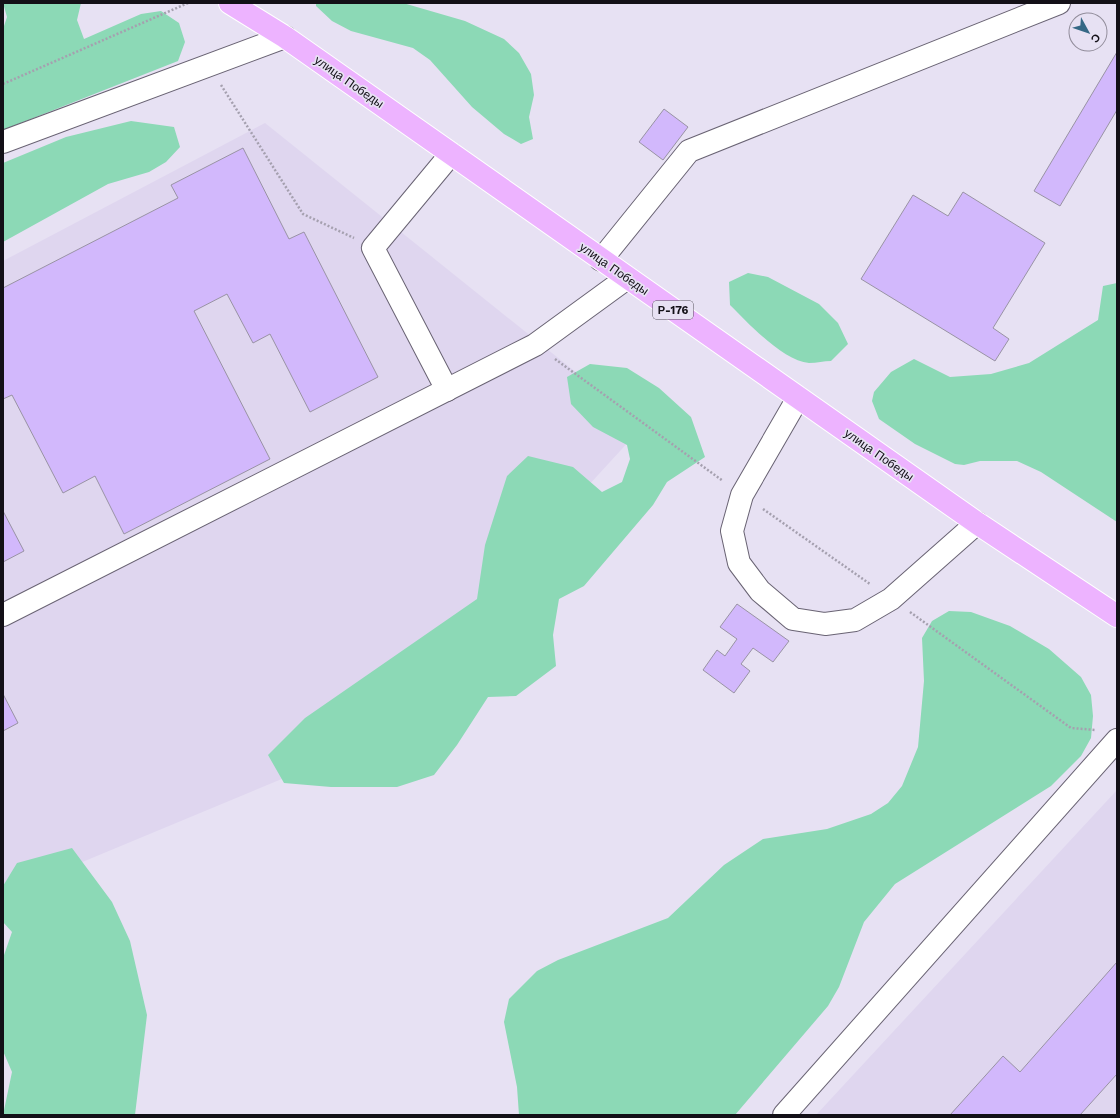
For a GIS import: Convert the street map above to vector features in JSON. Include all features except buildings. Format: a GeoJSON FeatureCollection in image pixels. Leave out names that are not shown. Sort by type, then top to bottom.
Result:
{"type":"FeatureCollection","features":[{"type":"Feature","properties":{"kind":"highway","name":"улица Победы"},"geometry":{"type":"LineString","coordinates":[[230,3],[285,37],[977,523],[1117,616]]}},
{"type":"Feature","properties":{"kind":"street"},"geometry":{"type":"LineString","coordinates":[[601,260],[689,150],[1059,3]]}},
{"type":"Feature","properties":{"kind":"street"},"geometry":{"type":"LineString","coordinates":[[3,142],[285,37]]}},
{"type":"Feature","properties":{"kind":"street"},"geometry":{"type":"LineString","coordinates":[[447,390],[373,248],[451,154]]}},
{"type":"Feature","properties":{"kind":"street"},"geometry":{"type":"LineString","coordinates":[[3,616],[536,345],[627,278]]}},
{"type":"Feature","properties":{"kind":"street"},"geometry":{"type":"LineString","coordinates":[[798,398],[742,495],[732,531],[739,563],[760,591],[793,619],[825,624],[855,620],[891,598],[977,523]]}},
{"type":"Feature","properties":{"kind":"street"},"geometry":{"type":"LineString","coordinates":[[784,1115],[1109,735]]}},
{"type":"Feature","properties":{"kind":"path"},"geometry":{"type":"LineString","coordinates":[[3,84],[188,3]]}},
{"type":"Feature","properties":{"kind":"path"},"geometry":{"type":"LineString","coordinates":[[210,66],[303,214],[373,248]]}},
{"type":"Feature","properties":{"kind":"path"},"geometry":{"type":"LineString","coordinates":[[536,345],[742,495],[891,598],[1071,728],[1109,735]]}},
{"type":"Feature","properties":{"kind":"shaded area"},"geometry":{"type":"Polygon","coordinates":[[[265,123],[643,426],[342,754],[3,895],[3,261],[265,123]]]}},
{"type":"Feature","properties":{"kind":"shaded area"},"geometry":{"type":"Polygon","coordinates":[[[1117,790],[1117,1115],[816,1115],[1117,790]]]}},
{"type":"Feature","properties":{"kind":"green space"},"geometry":{"type":"Polygon","coordinates":[[[3,3],[81,3],[77,20],[84,39],[141,14],[161,11],[179,23],[185,42],[178,61],[3,130],[3,29],[7,17],[3,3]]]}},
{"type":"Feature","properties":{"kind":"green space"},"geometry":{"type":"Polygon","coordinates":[[[316,3],[403,3],[465,21],[504,39],[519,53],[531,74],[534,95],[529,117],[533,139],[521,144],[504,134],[472,107],[430,60],[413,48],[351,31],[332,21],[316,6],[316,3]]]}},
{"type":"Feature","properties":{"kind":"green space"},"geometry":{"type":"Polygon","coordinates":[[[131,121],[174,127],[180,147],[166,162],[149,172],[108,184],[3,242],[3,163],[66,137],[131,121]]]}},
{"type":"Feature","properties":{"kind":"green space"},"geometry":{"type":"Polygon","coordinates":[[[748,273],[768,277],[819,304],[838,323],[848,344],[831,361],[812,363],[799,361],[777,349],[756,331],[730,305],[729,282],[748,273]]]}},
{"type":"Feature","properties":{"kind":"green space"},"geometry":{"type":"Polygon","coordinates":[[[1117,283],[1117,522],[1041,472],[1017,461],[980,461],[964,465],[955,464],[915,444],[879,419],[872,401],[874,392],[891,372],[914,359],[950,377],[991,374],[1029,363],[1098,320],[1103,286],[1117,283]]]}},
{"type":"Feature","properties":{"kind":"green space"},"geometry":{"type":"Polygon","coordinates":[[[590,364],[627,368],[659,388],[691,417],[705,457],[667,482],[653,505],[584,586],[559,599],[553,635],[556,666],[516,696],[488,697],[457,745],[434,775],[397,787],[331,787],[284,783],[268,755],[305,718],[477,599],[485,545],[507,476],[528,456],[573,467],[602,492],[622,482],[630,459],[627,445],[593,427],[571,404],[567,377],[590,364]]]}},
{"type":"Feature","properties":{"kind":"green space"},"geometry":{"type":"Polygon","coordinates":[[[949,611],[971,612],[1010,626],[1049,649],[1081,677],[1091,695],[1093,716],[1091,738],[1081,756],[1051,786],[895,884],[864,922],[839,987],[828,1006],[735,1115],[519,1115],[517,1087],[504,1022],[509,999],[537,971],[558,960],[668,918],[724,865],[763,839],[827,829],[871,814],[888,803],[902,786],[918,747],[924,681],[922,638],[932,621],[949,611]]]}},
{"type":"Feature","properties":{"kind":"green space"},"geometry":{"type":"Polygon","coordinates":[[[72,848],[112,902],[130,941],[147,1015],[135,1115],[3,1115],[12,1072],[3,1051],[3,958],[12,932],[3,922],[3,886],[17,863],[72,848]]]}}]}
